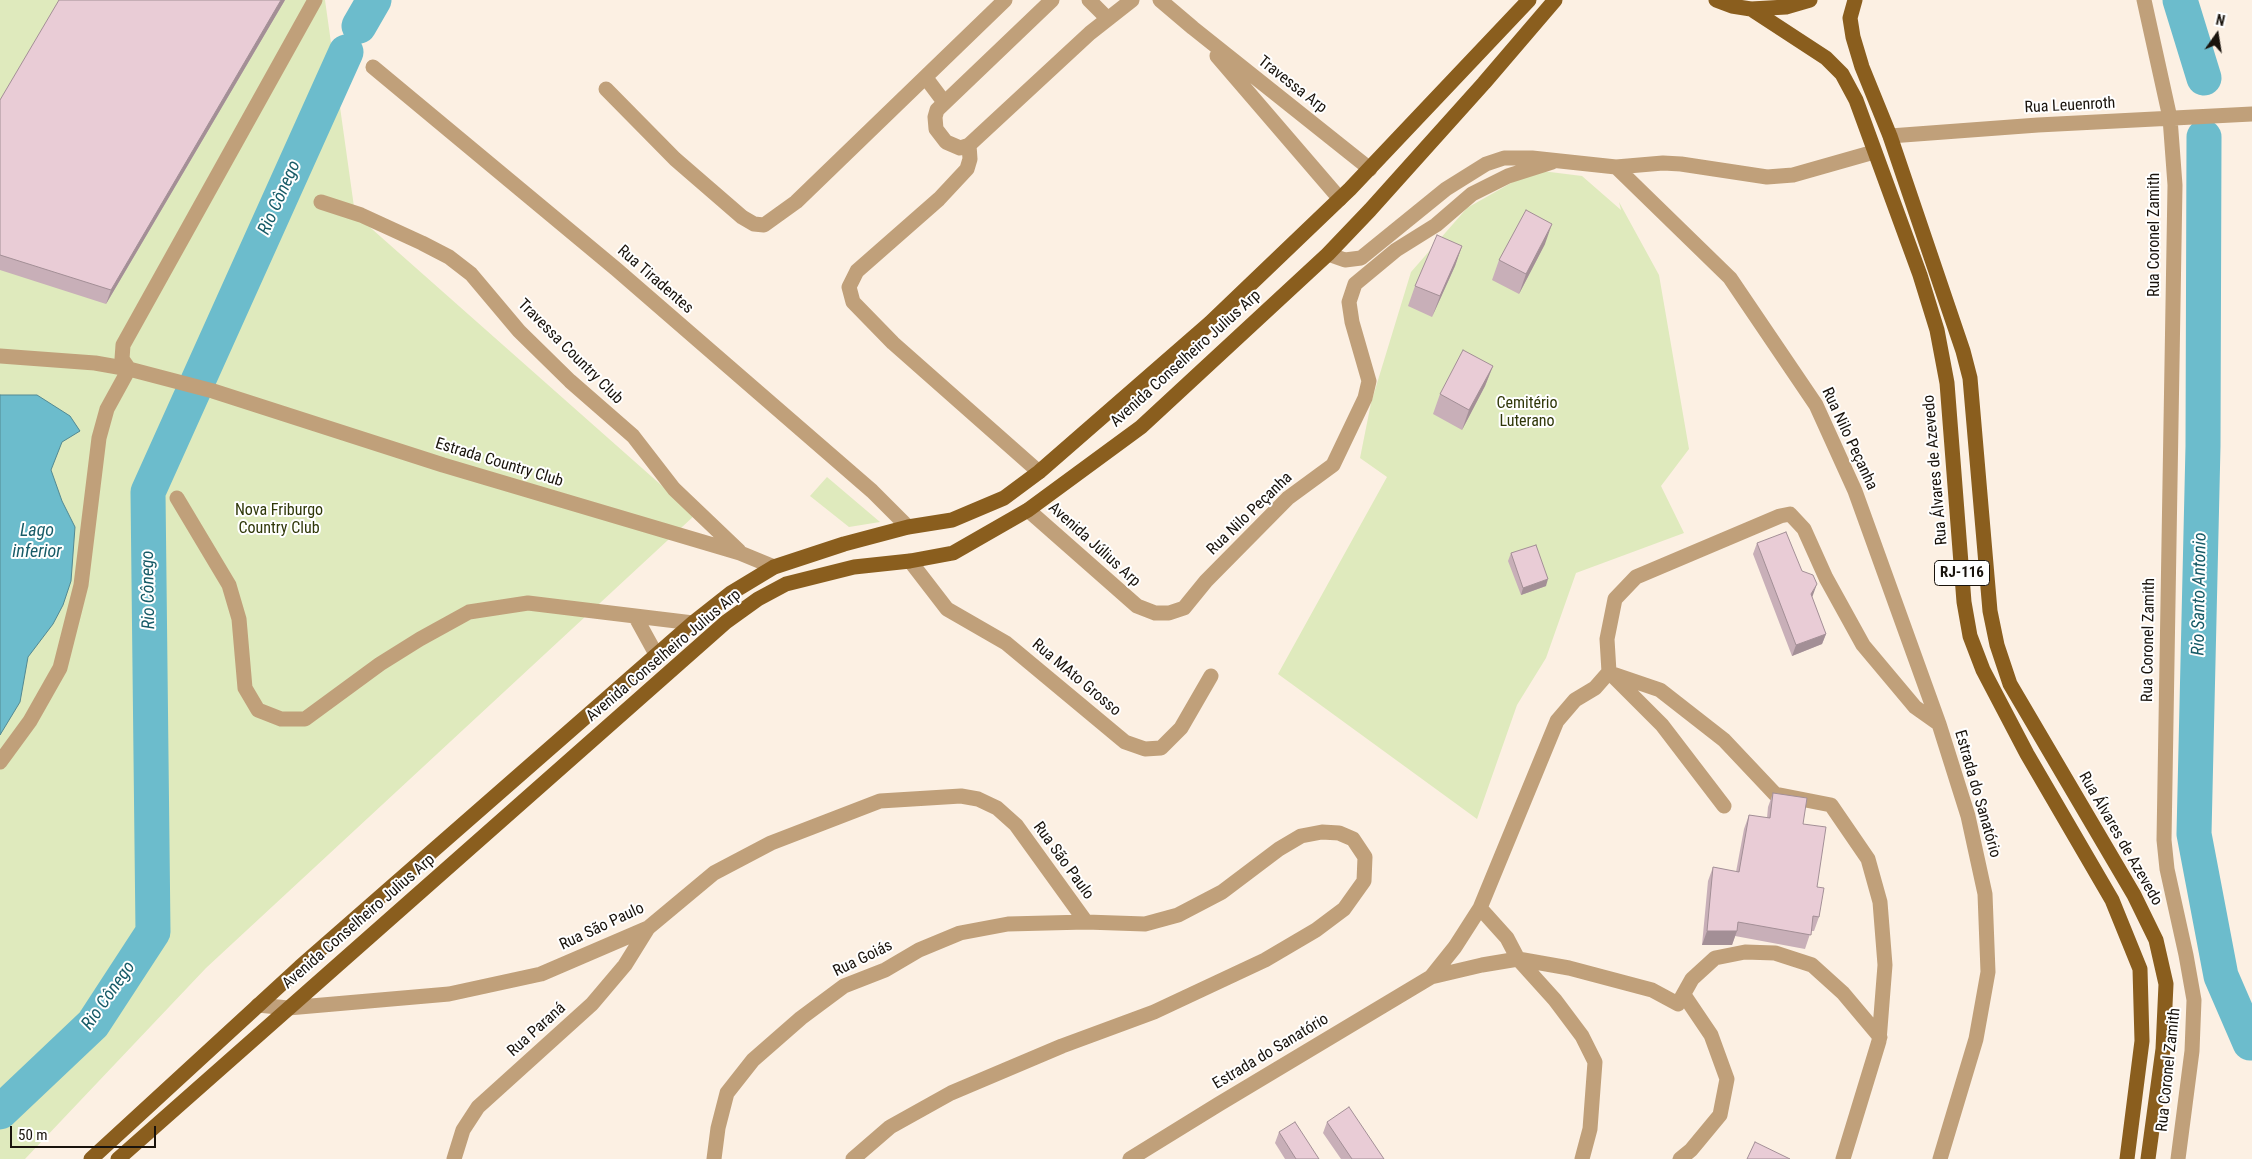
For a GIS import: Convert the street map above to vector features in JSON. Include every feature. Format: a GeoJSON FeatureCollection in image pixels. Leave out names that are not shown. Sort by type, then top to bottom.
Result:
{"type":"FeatureCollection","features":[{"type":"Feature","properties":{"kind":"main road","name":"Avenida Conselheiro Julius Arp"},"geometry":{"type":"LineString","coordinates":[[91,1159],[258,1005],[693,623],[732,593],[774,567],[844,544],[908,527],[952,520],[1004,498],[1039,472],[1210,323],[1340,199],[1529,0]]}},
{"type":"Feature","properties":{"kind":"main road","name":"Avenida Conselheiro Julius Arp"},"geometry":{"type":"LineString","coordinates":[[118,1159],[726,622],[786,584],[854,567],[910,561],[953,552],[1028,510],[1141,427],[1328,254],[1384,196],[1555,0]]}},
{"type":"Feature","properties":{"kind":"main road","name":"RJ-116"},"geometry":{"type":"LineString","coordinates":[[1716,0],[1732,6],[1751,9],[1786,7],[1810,0]]}},
{"type":"Feature","properties":{"kind":"main road","name":"Rua Álvares de Azevedo"},"geometry":{"type":"LineString","coordinates":[[1855,0],[1850,18],[1853,37],[1862,67],[1890,136],[1963,351],[1970,378],[1990,611],[1997,645],[2010,684],[2134,895],[2156,940],[2166,984],[2163,1049],[2148,1159]]}},
{"type":"Feature","properties":{"kind":"main road","name":"Rua Álvares de Azevedo"},"geometry":{"type":"LineString","coordinates":[[1751,9],[1826,58],[1842,74],[1856,100],[1920,275],[1937,330],[1947,383],[1964,602],[1970,636],[1983,670],[2027,754],[2112,900],[2140,969],[2142,1041],[2127,1159]]}},
{"type":"Feature","properties":{"kind":"street"},"geometry":{"type":"LineString","coordinates":[[0,762],[30,721],[60,668],[81,585],[100,438],[107,409],[129,369],[122,359],[124,345],[315,0]]}},
{"type":"Feature","properties":{"kind":"street"},"geometry":{"type":"LineString","coordinates":[[606,89],[675,158],[742,217],[754,224],[764,225],[796,202],[1005,0]]}},
{"type":"Feature","properties":{"kind":"street"},"geometry":{"type":"LineString","coordinates":[[1052,0],[937,110],[935,117],[936,129],[952,146],[960,148],[969,145],[1107,18],[1132,0]]}},
{"type":"Feature","properties":{"kind":"street"},"geometry":{"type":"LineString","coordinates":[[1089,0],[1107,18]]}},
{"type":"Feature","properties":{"kind":"street","name":"Travessa Arp"},"geometry":{"type":"LineString","coordinates":[[1160,0],[1370,169]]}},
{"type":"Feature","properties":{"kind":"street","name":"Rua Coronel Zamith"},"geometry":{"type":"LineString","coordinates":[[2144,0],[2170,118],[2175,186],[2164,840],[2167,869],[2194,1000],[2192,1051],[2178,1159]]}},
{"type":"Feature","properties":{"kind":"street","name":"Travessa Arp"},"geometry":{"type":"LineString","coordinates":[[1193,28],[1340,199]]}},
{"type":"Feature","properties":{"kind":"street","name":"Rua Tiradentes"},"geometry":{"type":"LineString","coordinates":[[373,68],[616,269],[872,491],[908,527]]}},
{"type":"Feature","properties":{"kind":"street"},"geometry":{"type":"LineString","coordinates":[[926,78],[944,102]]}},
{"type":"Feature","properties":{"kind":"street","name":"Rua Leuenroth"},"geometry":{"type":"LineString","coordinates":[[1890,136],[2252,114]]}},
{"type":"Feature","properties":{"kind":"street"},"geometry":{"type":"LineString","coordinates":[[969,145],[970,159],[967,169],[939,199],[857,270],[849,287],[853,302],[893,343],[1039,472]]}},
{"type":"Feature","properties":{"kind":"street","name":"Rua Nilo Peçanha"},"geometry":{"type":"LineString","coordinates":[[1328,254],[1345,260],[1361,258],[1446,189],[1486,164],[1504,158],[1532,158],[1552,162],[1616,167],[1663,163],[1681,164],[1767,176],[1793,175],[1874,152]]}},
{"type":"Feature","properties":{"kind":"street","name":"Rua Nilo Peçanha"},"geometry":{"type":"LineString","coordinates":[[1137,606],[1155,613],[1169,613],[1184,608],[1206,581],[1288,498],[1334,464],[1365,398],[1369,381],[1352,322],[1349,302],[1354,284],[1396,250],[1436,225],[1472,194],[1508,176],[1552,162]]}},
{"type":"Feature","properties":{"kind":"street","name":"Rua Nilo Peçanha"},"geometry":{"type":"LineString","coordinates":[[1616,167],[1730,278],[1816,405],[1855,491],[1938,724]]}},
{"type":"Feature","properties":{"kind":"street","name":"Travessa Country Club"},"geometry":{"type":"LineString","coordinates":[[321,202],[361,215],[422,244],[449,257],[472,274],[519,331],[570,381],[633,436],[674,489],[740,553]]}},
{"type":"Feature","properties":{"kind":"street","name":"Estrada Country Club"},"geometry":{"type":"LineString","coordinates":[[0,356],[95,363],[170,379],[443,465],[740,553],[774,567]]}},
{"type":"Feature","properties":{"kind":"street"},"geometry":{"type":"LineString","coordinates":[[177,498],[229,584],[239,619],[245,688],[258,710],[281,719],[305,718],[388,659],[469,612],[528,603],[693,623]]}},
{"type":"Feature","properties":{"kind":"street","name":"Avenida Július Arp"},"geometry":{"type":"LineString","coordinates":[[1028,510],[1137,606]]}},
{"type":"Feature","properties":{"kind":"street","name":"Estrada do Sanatório"},"geometry":{"type":"LineString","coordinates":[[1431,977],[1455,947],[1480,908],[1557,721],[1575,700],[1595,688],[1609,672],[1607,639],[1615,599],[1636,577],[1780,516],[1790,514],[1804,529],[1826,578],[1863,645],[1915,707],[1938,724],[1968,816],[1985,894],[1988,972],[1976,1039],[1940,1159]]}},
{"type":"Feature","properties":{"kind":"street","name":"Rua MAto Grosso"},"geometry":{"type":"LineString","coordinates":[[910,561],[947,609],[1006,643],[1125,742],[1145,749],[1161,748],[1181,728],[1211,676]]}},
{"type":"Feature","properties":{"kind":"street"},"geometry":{"type":"LineString","coordinates":[[635,616],[657,656]]}},
{"type":"Feature","properties":{"kind":"street"},"geometry":{"type":"LineString","coordinates":[[1609,672],[1662,725],[1724,806]]}},
{"type":"Feature","properties":{"kind":"street"},"geometry":{"type":"LineString","coordinates":[[1609,672],[1660,690],[1724,740],[1775,794],[1831,804],[1868,859],[1880,902],[1885,965],[1880,1037],[1843,1159]]}},
{"type":"Feature","properties":{"kind":"street","name":"Rua São Paulo"},"geometry":{"type":"LineString","coordinates":[[258,1005],[288,1008],[459,992],[541,974],[648,928],[714,873],[771,842],[880,801],[962,796],[978,799],[997,808],[1016,826],[1086,922],[1145,924],[1178,915],[1222,892],[1279,849],[1301,836],[1322,832],[1339,833],[1353,839],[1365,857],[1364,881],[1344,909],[1316,930],[1264,960],[1154,1012],[1062,1046],[951,1093],[890,1127],[853,1159]]}},
{"type":"Feature","properties":{"kind":"street"},"geometry":{"type":"LineString","coordinates":[[1480,908],[1507,938],[1518,959],[1582,1036],[1594,1062],[1590,1129],[1582,1159]]}},
{"type":"Feature","properties":{"kind":"street","name":"Rua Goiás"},"geometry":{"type":"LineString","coordinates":[[714,1159],[718,1128],[727,1093],[753,1060],[801,1018],[844,986],[885,970],[919,950],[960,933],[1008,924],[1086,922]]}},
{"type":"Feature","properties":{"kind":"street","name":"Rua Paraná"},"geometry":{"type":"LineString","coordinates":[[454,1159],[463,1130],[478,1107],[592,1004],[625,965],[648,928]]}},
{"type":"Feature","properties":{"kind":"street"},"geometry":{"type":"LineString","coordinates":[[1680,1159],[1691,1150],[1720,1115],[1727,1079],[1711,1035],[1684,995],[1692,979],[1715,958],[1745,952],[1775,953],[1812,965],[1844,993],[1880,1037]]}},
{"type":"Feature","properties":{"kind":"street","name":"Estrada do Sanatório"},"geometry":{"type":"LineString","coordinates":[[1130,1159],[1431,977],[1518,959],[1569,968],[1652,990],[1678,1004],[1684,995]]}},
{"type":"Feature","properties":{"kind":"green space","name":"Nova Friburgo Country Club"},"geometry":{"type":"Polygon","coordinates":[[[0,0],[325,0],[355,214],[695,515],[206,968],[25,1159],[0,1159],[0,0]]]}},
{"type":"Feature","properties":{"kind":"green space","name":"Cemitério Luterano"},"geometry":{"type":"Polygon","coordinates":[[[1534,170],[1582,176],[1621,210],[1619,202],[1659,275],[1689,449],[1661,486],[1684,533],[1576,573],[1546,658],[1517,705],[1477,819],[1278,674],[1387,477],[1360,458],[1371,403],[1411,272],[1467,208],[1534,170]]]}},
{"type":"Feature","properties":{"kind":"green space"},"geometry":{"type":"Polygon","coordinates":[[[827,477],[880,522],[849,527],[810,496],[827,477]]]}},
{"type":"Feature","properties":{"kind":"water","name":"Lago inferior"},"geometry":{"type":"Polygon","coordinates":[[[0,395],[37,395],[70,416],[80,431],[62,442],[51,470],[62,501],[75,527],[71,581],[63,605],[53,624],[28,657],[20,702],[0,735],[0,395]]]}},
{"type":"Feature","properties":{"kind":"building"},"geometry":{"type":"Polygon","coordinates":[[[59,0],[281,0],[111,290],[0,255],[0,100],[59,0]]]}},
{"type":"Feature","properties":{"kind":"building"},"geometry":{"type":"Polygon","coordinates":[[[1526,210],[1552,224],[1526,274],[1499,260],[1526,210]]]}},
{"type":"Feature","properties":{"kind":"building"},"geometry":{"type":"Polygon","coordinates":[[[1437,235],[1462,246],[1440,296],[1415,286],[1437,235]]]}},
{"type":"Feature","properties":{"kind":"building"},"geometry":{"type":"Polygon","coordinates":[[[1463,350],[1493,366],[1469,410],[1440,394],[1463,350]]]}},
{"type":"Feature","properties":{"kind":"building"},"geometry":{"type":"Polygon","coordinates":[[[1786,532],[1802,571],[1813,575],[1817,584],[1811,594],[1826,634],[1796,645],[1757,543],[1786,532]]]}},
{"type":"Feature","properties":{"kind":"building"},"geometry":{"type":"Polygon","coordinates":[[[1536,545],[1548,579],[1523,588],[1511,553],[1536,545]]]}},
{"type":"Feature","properties":{"kind":"building"},"geometry":{"type":"Polygon","coordinates":[[[1773,793],[1807,798],[1803,824],[1826,827],[1817,887],[1824,888],[1819,917],[1813,916],[1811,935],[1738,922],[1737,931],[1707,931],[1713,867],[1739,872],[1749,815],[1770,818],[1773,793]]]}},
{"type":"Feature","properties":{"kind":"building"},"geometry":{"type":"Polygon","coordinates":[[[1349,1107],[1384,1159],[1352,1159],[1327,1122],[1349,1107]]]}},
{"type":"Feature","properties":{"kind":"building"},"geometry":{"type":"Polygon","coordinates":[[[1295,1122],[1319,1159],[1296,1159],[1279,1132],[1295,1122]]]}},
{"type":"Feature","properties":{"kind":"building"},"geometry":{"type":"Polygon","coordinates":[[[1755,1142],[1790,1159],[1747,1159],[1755,1142]]]}},
{"type":"Feature","properties":{"kind":"waterway","name":"Rio Cônego"},"geometry":{"type":"LineString","coordinates":[[359,26],[374,0]]}},
{"type":"Feature","properties":{"kind":"waterway","name":"Rio Santo Antonio"},"geometry":{"type":"LineString","coordinates":[[2180,0],[2204,78]]}},
{"type":"Feature","properties":{"kind":"waterway","name":"Rio Cônego"},"geometry":{"type":"LineString","coordinates":[[0,1112],[93,1024],[153,932],[148,492],[346,52]]}},
{"type":"Feature","properties":{"kind":"waterway","name":"Rio Santo Antonio"},"geometry":{"type":"LineString","coordinates":[[2204,137],[2203,446],[2194,834],[2221,976],[2250,1043]]}}]}
